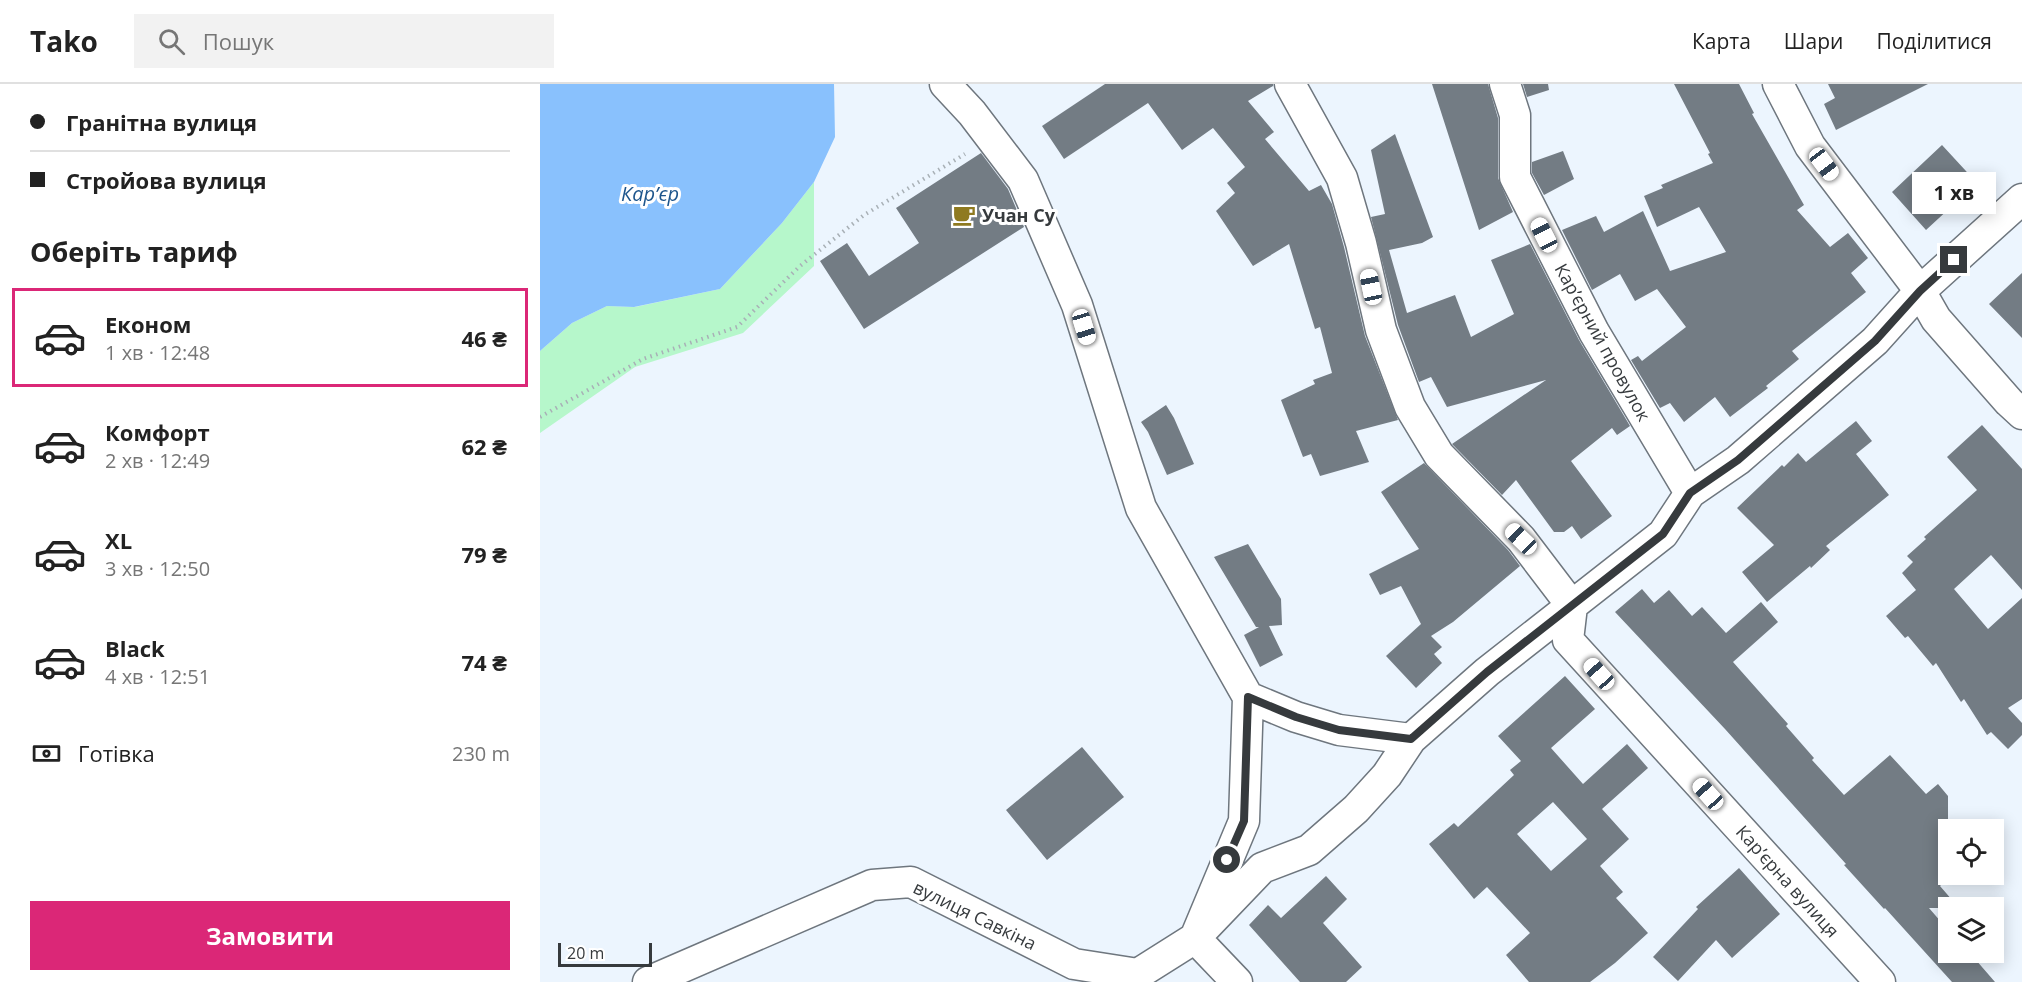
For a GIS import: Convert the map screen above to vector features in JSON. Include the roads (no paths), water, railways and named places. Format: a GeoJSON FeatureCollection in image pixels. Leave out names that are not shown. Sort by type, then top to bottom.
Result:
{"type":"FeatureCollection","features":[{"type":"Feature","properties":{"kind":"street"},"geometry":{"type":"LineString","coordinates":[[945,84],[972,113],[1023,180],[1077,305],[1141,508],[1248,697],[1244,821],[1195,938]]}},
{"type":"Feature","properties":{"kind":"street"},"geometry":{"type":"LineString","coordinates":[[1290,84],[1342,178],[1361,243],[1381,330],[1410,407],[1438,455],[1521,539],[1572,606]]}},
{"type":"Feature","properties":{"kind":"street","name":"Карʼєрний провулок"},"geometry":{"type":"LineString","coordinates":[[1505,84],[1515,115],[1515,177],[1594,332],[1690,493]]}},
{"type":"Feature","properties":{"kind":"street"},"geometry":{"type":"LineString","coordinates":[[1778,84],[1810,146],[1920,291],[1936,319],[2022,414]]}},
{"type":"Feature","properties":{"kind":"street"},"geometry":{"type":"LineString","coordinates":[[1195,938],[1262,868],[1310,850],[1356,809],[1387,775],[1411,739],[1487,672],[1663,534],[1690,493],[1738,460],[1875,341],[1920,291],[2022,199]]}},
{"type":"Feature","properties":{"kind":"street","name":"Карʼєрна вулиця"},"geometry":{"type":"LineString","coordinates":[[1572,606],[1568,640],[1880,982]]}},
{"type":"Feature","properties":{"kind":"street"},"geometry":{"type":"LineString","coordinates":[[1248,697],[1296,717],[1339,730],[1411,739]]}},
{"type":"Feature","properties":{"kind":"street","name":"вулиця Савкіна"},"geometry":{"type":"LineString","coordinates":[[648,982],[872,885],[911,882],[1074,964],[1138,974],[1195,938]]}},
{"type":"Feature","properties":{"kind":"street"},"geometry":{"type":"LineString","coordinates":[[1195,938],[1238,982]]}},
{"type":"Feature","properties":{"kind":"water","name":"Кар’єр"},"geometry":{"type":"Polygon","coordinates":[[[540,84],[834,84],[835,137],[814,182],[782,223],[720,289],[634,307],[607,306],[572,323],[540,351],[540,84]]]}},
{"type":"Feature","properties":{"kind":"place","name":"Учан Су"},"geometry":{"type":"Point","coordinates":[964,215]}}]}
